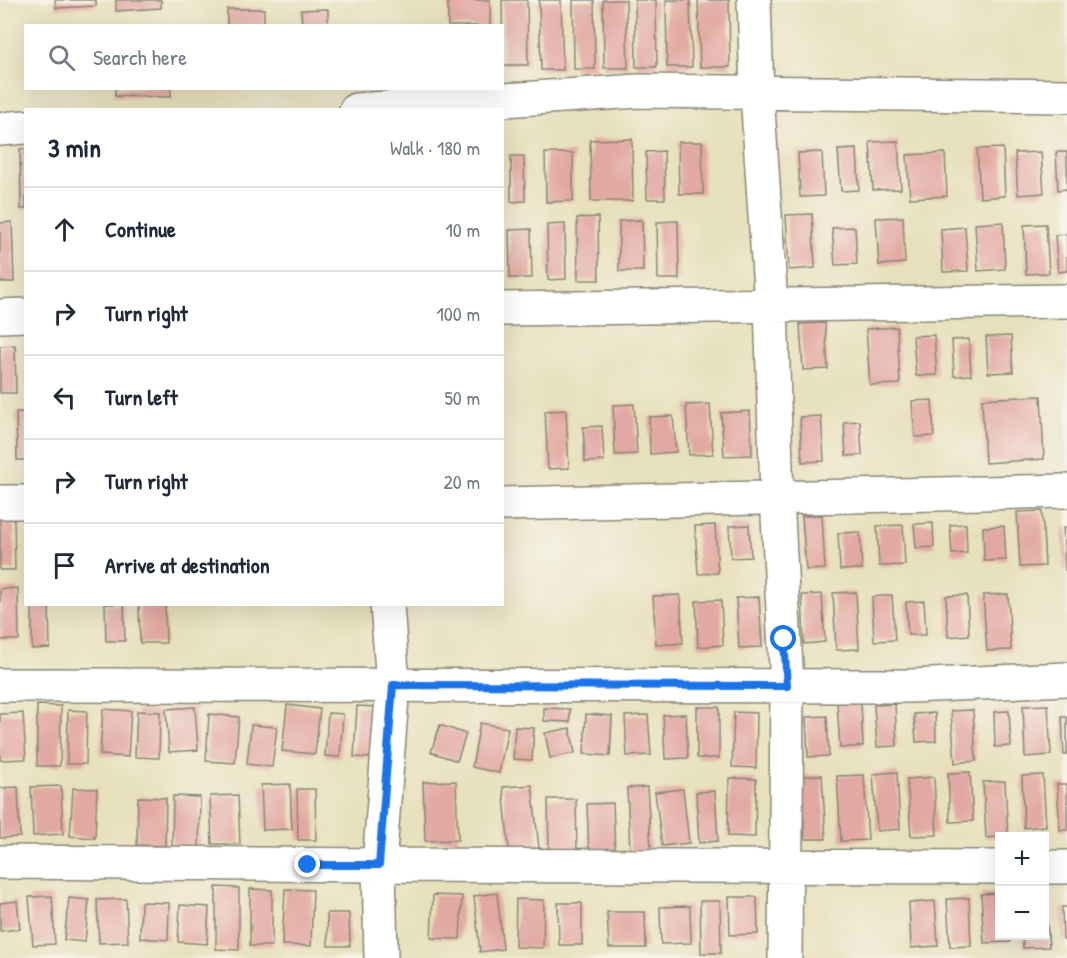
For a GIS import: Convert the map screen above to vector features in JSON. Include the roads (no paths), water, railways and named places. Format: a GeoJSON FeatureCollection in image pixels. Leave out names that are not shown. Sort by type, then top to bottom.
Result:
{"type":"FeatureCollection","features":[{"type":"Feature","properties":{"kind":"street"},"geometry":{"type":"LineString","coordinates":[[754,0],[756,93],[771,305],[777,498],[787,686],[785,958]]}},
{"type":"Feature","properties":{"kind":"street"},"geometry":{"type":"LineString","coordinates":[[415,108],[638,91],[1067,96]]}},
{"type":"Feature","properties":{"kind":"street"},"geometry":{"type":"LineString","coordinates":[[0,129],[24,127]]}},
{"type":"Feature","properties":{"kind":"street"},"geometry":{"type":"LineString","coordinates":[[504,309],[1067,301]]}},
{"type":"Feature","properties":{"kind":"street"},"geometry":{"type":"LineString","coordinates":[[0,316],[24,315]]}},
{"type":"Feature","properties":{"kind":"street"},"geometry":{"type":"LineString","coordinates":[[504,504],[1067,491]]}},
{"type":"Feature","properties":{"kind":"street"},"geometry":{"type":"LineString","coordinates":[[0,502],[24,502]]}},
{"type":"Feature","properties":{"kind":"street"},"geometry":{"type":"LineString","coordinates":[[381,958],[379,865],[393,685],[387,606]]}},
{"type":"Feature","properties":{"kind":"street"},"geometry":{"type":"LineString","coordinates":[[0,685],[910,686],[1067,679]]}},
{"type":"Feature","properties":{"kind":"street"},"geometry":{"type":"LineString","coordinates":[[0,862],[995,867]]}},
{"type":"Feature","properties":{"kind":"street"},"geometry":{"type":"LineString","coordinates":[[1049,867],[1067,867]]}}]}
